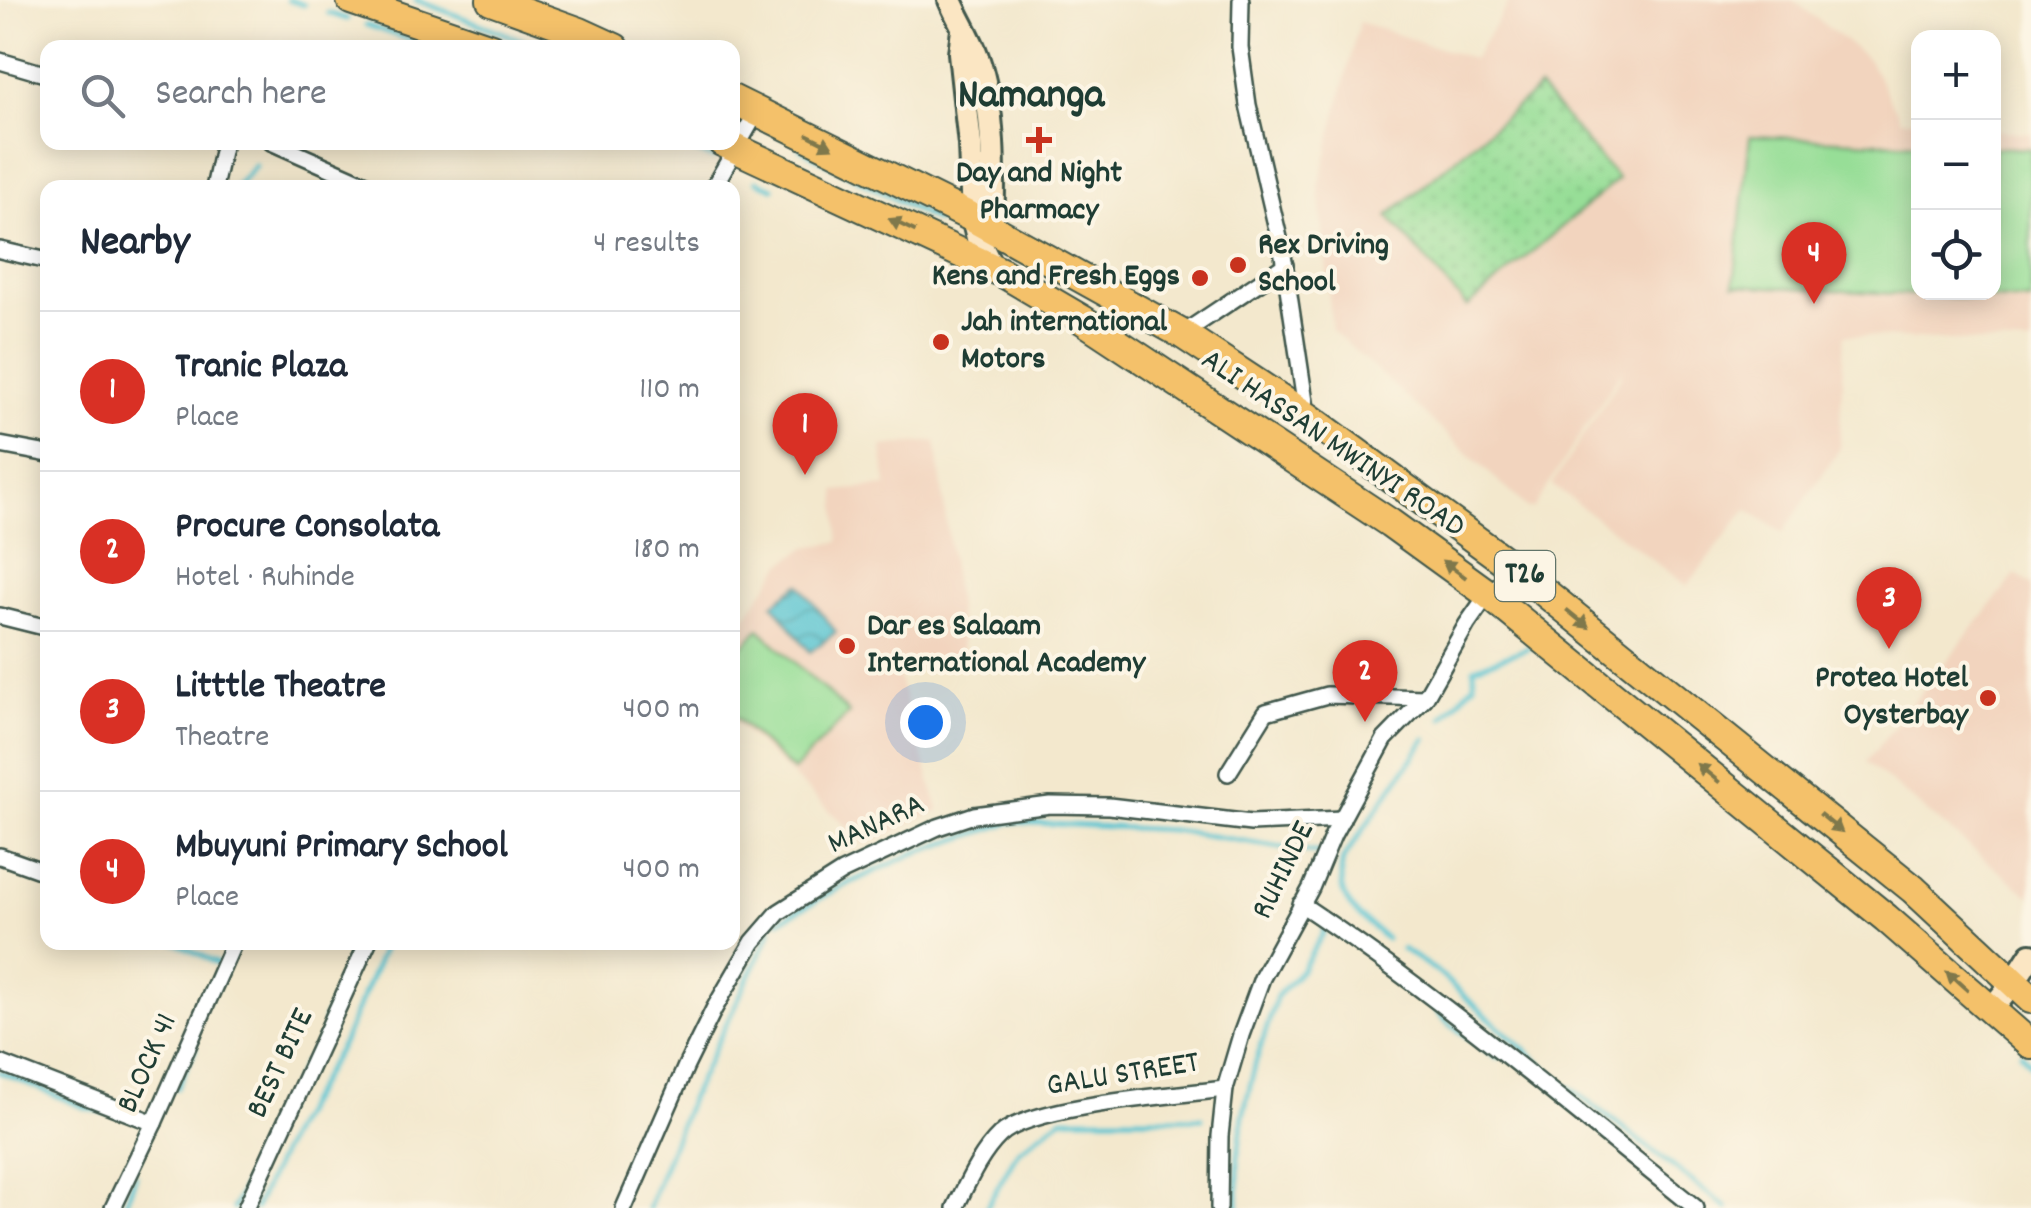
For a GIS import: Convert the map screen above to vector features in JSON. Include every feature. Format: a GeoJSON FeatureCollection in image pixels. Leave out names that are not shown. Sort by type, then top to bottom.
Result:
{"type":"FeatureCollection","features":[{"type":"Feature","properties":{"kind":"highway"},"geometry":{"type":"LineString","coordinates":[[351,0],[468,40]]}},
{"type":"Feature","properties":{"kind":"highway"},"geometry":{"type":"LineString","coordinates":[[490,0],[598,40]]}},
{"type":"Feature","properties":{"kind":"highway","name":"ALI HASSAN MWINYI ROAD"},"geometry":{"type":"LineString","coordinates":[[745,105],[982,224],[1182,334],[1308,417],[1517,570],[1913,889],[2026,994]]}},
{"type":"Feature","properties":{"kind":"highway","name":"ALI HASSAN MWINYI ROAD"},"geometry":{"type":"LineString","coordinates":[[738,150],[991,266],[1083,320],[1321,476],[1488,594],[1886,918],[2031,1045]]}},
{"type":"Feature","properties":{"kind":"street"},"geometry":{"type":"LineString","coordinates":[[950,0],[963,30],[960,53],[982,224],[979,242],[991,266]]}},
{"type":"Feature","properties":{"kind":"street"},"geometry":{"type":"LineString","coordinates":[[1241,0],[1240,47],[1248,105],[1284,265],[1308,417]]}},
{"type":"Feature","properties":{"kind":"street"},"geometry":{"type":"LineString","coordinates":[[0,61],[40,72]]}},
{"type":"Feature","properties":{"kind":"street"},"geometry":{"type":"LineString","coordinates":[[216,180],[222,150]]}},
{"type":"Feature","properties":{"kind":"street"},"geometry":{"type":"LineString","coordinates":[[288,150],[358,180]]}},
{"type":"Feature","properties":{"kind":"street"},"geometry":{"type":"LineString","coordinates":[[716,180],[727,150]]}},
{"type":"Feature","properties":{"kind":"street"},"geometry":{"type":"LineString","coordinates":[[0,250],[40,259]]}},
{"type":"Feature","properties":{"kind":"street"},"geometry":{"type":"LineString","coordinates":[[1182,334],[1284,265]]}},
{"type":"Feature","properties":{"kind":"street"},"geometry":{"type":"LineString","coordinates":[[0,445],[40,452]]}},
{"type":"Feature","properties":{"kind":"street","name":"RUHINDE"},"geometry":{"type":"LineString","coordinates":[[1219,1208],[1225,1089],[1262,978],[1384,738],[1425,698],[1466,624],[1488,594],[1517,570]]}},
{"type":"Feature","properties":{"kind":"street"},"geometry":{"type":"LineString","coordinates":[[0,616],[40,626]]}},
{"type":"Feature","properties":{"kind":"street"},"geometry":{"type":"LineString","coordinates":[[1228,773],[1266,712],[1327,694],[1425,698]]}},
{"type":"Feature","properties":{"kind":"street","name":"MANARA"},"geometry":{"type":"LineString","coordinates":[[624,1208],[714,1008],[753,942],[779,912],[842,872],[938,827],[974,815],[1050,805],[1109,806],[1251,823],[1342,819]]}},
{"type":"Feature","properties":{"kind":"street"},"geometry":{"type":"LineString","coordinates":[[0,856],[40,870]]}},
{"type":"Feature","properties":{"kind":"street"},"geometry":{"type":"LineString","coordinates":[[1301,904],[1372,951],[1696,1208]]}},
{"type":"Feature","properties":{"kind":"street","name":"BLOCK 41"},"geometry":{"type":"LineString","coordinates":[[113,1208],[230,950]]}},
{"type":"Feature","properties":{"kind":"street","name":"BEST BITE"},"geometry":{"type":"LineString","coordinates":[[246,1208],[364,950]]}},
{"type":"Feature","properties":{"kind":"street"},"geometry":{"type":"LineString","coordinates":[[1998,1018],[2026,994],[2031,955]]}},
{"type":"Feature","properties":{"kind":"street"},"geometry":{"type":"LineString","coordinates":[[0,1064],[154,1123]]}},
{"type":"Feature","properties":{"kind":"street","name":"GALU STREET"},"geometry":{"type":"LineString","coordinates":[[955,1208],[998,1137],[1014,1124],[1083,1107],[1225,1089]]}},
{"type":"Feature","properties":{"kind":"shaded area"},"geometry":{"type":"Polygon","coordinates":[[[1511,0],[1793,0],[1868,59],[1901,119],[1911,120],[1911,300],[2001,300],[2001,131],[2031,133],[2031,345],[1844,335],[1839,450],[1783,533],[1747,509],[1687,586],[1552,485],[1623,368],[1533,509],[1529,509],[1332,330],[1319,186],[1359,22],[1473,59],[1511,0]]]}},
{"type":"Feature","properties":{"kind":"shaded area","name":"Dar es Salaam International Academy"},"geometry":{"type":"Polygon","coordinates":[[[936,441],[963,655],[893,660],[939,810],[865,844],[740,727],[740,625],[782,564],[807,547],[839,542],[836,491],[887,486],[882,447],[936,441]]]}},
{"type":"Feature","properties":{"kind":"shaded area","name":"Protea Hotel Oysterbay"},"geometry":{"type":"Polygon","coordinates":[[[2016,574],[2031,585],[2031,897],[1866,762],[2016,574]]]}},
{"type":"Feature","properties":{"kind":"green space"},"geometry":{"type":"Polygon","coordinates":[[[1539,88],[1618,179],[1467,307],[1388,216],[1539,88]]]}},
{"type":"Feature","properties":{"kind":"green space"},"geometry":{"type":"Polygon","coordinates":[[[1750,136],[1911,144],[1911,295],[1734,285],[1750,136]]]}},
{"type":"Feature","properties":{"kind":"green space"},"geometry":{"type":"Polygon","coordinates":[[[2001,147],[2031,149],[2031,301],[2001,299],[2001,147]]]}},
{"type":"Feature","properties":{"kind":"green space"},"geometry":{"type":"Polygon","coordinates":[[[759,629],[849,713],[793,771],[740,722],[740,649],[759,629]]]}},
{"type":"Feature","properties":{"kind":"water"},"geometry":{"type":"Polygon","coordinates":[[[799,584],[836,632],[810,652],[773,604],[799,584]]]}},
{"type":"Feature","properties":{"kind":"waterway"},"geometry":{"type":"LineString","coordinates":[[288,0],[304,5]]}},
{"type":"Feature","properties":{"kind":"waterway"},"geometry":{"type":"LineString","coordinates":[[416,0],[522,40]]}},
{"type":"Feature","properties":{"kind":"waterway"},"geometry":{"type":"LineString","coordinates":[[328,13],[347,19]]}},
{"type":"Feature","properties":{"kind":"waterway"},"geometry":{"type":"LineString","coordinates":[[366,25],[410,40]]}},
{"type":"Feature","properties":{"kind":"waterway"},"geometry":{"type":"LineString","coordinates":[[800,148],[936,221]]}},
{"type":"Feature","properties":{"kind":"waterway"},"geometry":{"type":"LineString","coordinates":[[692,150],[712,158]]}},
{"type":"Feature","properties":{"kind":"waterway"},"geometry":{"type":"LineString","coordinates":[[242,180],[255,166]]}},
{"type":"Feature","properties":{"kind":"waterway"},"geometry":{"type":"LineString","coordinates":[[756,181],[773,188]]}},
{"type":"Feature","properties":{"kind":"waterway"},"geometry":{"type":"LineString","coordinates":[[1443,718],[1474,684],[1474,668],[1531,647]]}},
{"type":"Feature","properties":{"kind":"waterway"},"geometry":{"type":"LineString","coordinates":[[1386,939],[1345,897],[1343,859],[1426,739]]}},
{"type":"Feature","properties":{"kind":"waterway"},"geometry":{"type":"LineString","coordinates":[[779,921],[913,854],[1011,822],[1173,830],[1320,853]]}},
{"type":"Feature","properties":{"kind":"waterway"},"geometry":{"type":"LineString","coordinates":[[1238,1208],[1238,1156],[1256,1061],[1277,996],[1301,970],[1327,924]]}},
{"type":"Feature","properties":{"kind":"waterway"},"geometry":{"type":"LineString","coordinates":[[648,1208],[690,1099],[772,929]]}},
{"type":"Feature","properties":{"kind":"waterway"},"geometry":{"type":"LineString","coordinates":[[1402,949],[1435,970],[1551,1073]]}},
{"type":"Feature","properties":{"kind":"waterway"},"geometry":{"type":"LineString","coordinates":[[191,950],[222,966]]}},
{"type":"Feature","properties":{"kind":"waterway"},"geometry":{"type":"LineString","coordinates":[[324,1021],[354,950]]}},
{"type":"Feature","properties":{"kind":"waterway"},"geometry":{"type":"LineString","coordinates":[[255,1208],[292,1129],[343,1042],[383,950]]}},
{"type":"Feature","properties":{"kind":"waterway"},"geometry":{"type":"LineString","coordinates":[[1436,1010],[1498,1058]]}},
{"type":"Feature","properties":{"kind":"waterway"},"geometry":{"type":"LineString","coordinates":[[177,1088],[195,1049]]}},
{"type":"Feature","properties":{"kind":"waterway"},"geometry":{"type":"LineString","coordinates":[[2021,1053],[2031,1065]]}},
{"type":"Feature","properties":{"kind":"waterway"},"geometry":{"type":"LineString","coordinates":[[233,1208],[304,1063]]}},
{"type":"Feature","properties":{"kind":"waterway"},"geometry":{"type":"LineString","coordinates":[[0,1072],[86,1108],[109,1113]]}},
{"type":"Feature","properties":{"kind":"waterway"},"geometry":{"type":"LineString","coordinates":[[1569,1087],[1727,1208]]}},
{"type":"Feature","properties":{"kind":"waterway"},"geometry":{"type":"LineString","coordinates":[[986,1208],[1018,1151],[1062,1118],[1202,1118]]}},
{"type":"Feature","properties":{"kind":"waterway"},"geometry":{"type":"LineString","coordinates":[[124,1208],[136,1175]]}},
{"type":"Feature","properties":{"kind":"place","name":"Day and Night Pharmacy"},"geometry":{"type":"Point","coordinates":[1039,140]}},
{"type":"Feature","properties":{"kind":"place","name":"Rex Driving School"},"geometry":{"type":"Point","coordinates":[1238,265]}},
{"type":"Feature","properties":{"kind":"place","name":"Kens and Fresh Eggs"},"geometry":{"type":"Point","coordinates":[1200,278]}},
{"type":"Feature","properties":{"kind":"place","name":"Mbuyuni Primary School"},"geometry":{"type":"Point","coordinates":[1814,304]}},
{"type":"Feature","properties":{"kind":"place","name":"Jah international Motors"},"geometry":{"type":"Point","coordinates":[941,342]}},
{"type":"Feature","properties":{"kind":"place","name":"Tranic Plaza"},"geometry":{"type":"Point","coordinates":[805,475]}},
{"type":"Feature","properties":{"kind":"place","name":"Dar es Salaam International Academy"},"geometry":{"type":"Point","coordinates":[847,646]}},
{"type":"Feature","properties":{"kind":"place","name":"Litttle Theatre"},"geometry":{"type":"Point","coordinates":[1889,649]}},
{"type":"Feature","properties":{"kind":"place","name":"Protea Hotel Oysterbay"},"geometry":{"type":"Point","coordinates":[1988,698]}},
{"type":"Feature","properties":{"kind":"place","name":"Procure Consolata"},"geometry":{"type":"Point","coordinates":[1365,722]}},
{"type":"Feature","properties":{"kind":"district","name":"Namanga"},"geometry":{"type":"Point","coordinates":[1031,98]}}]}
